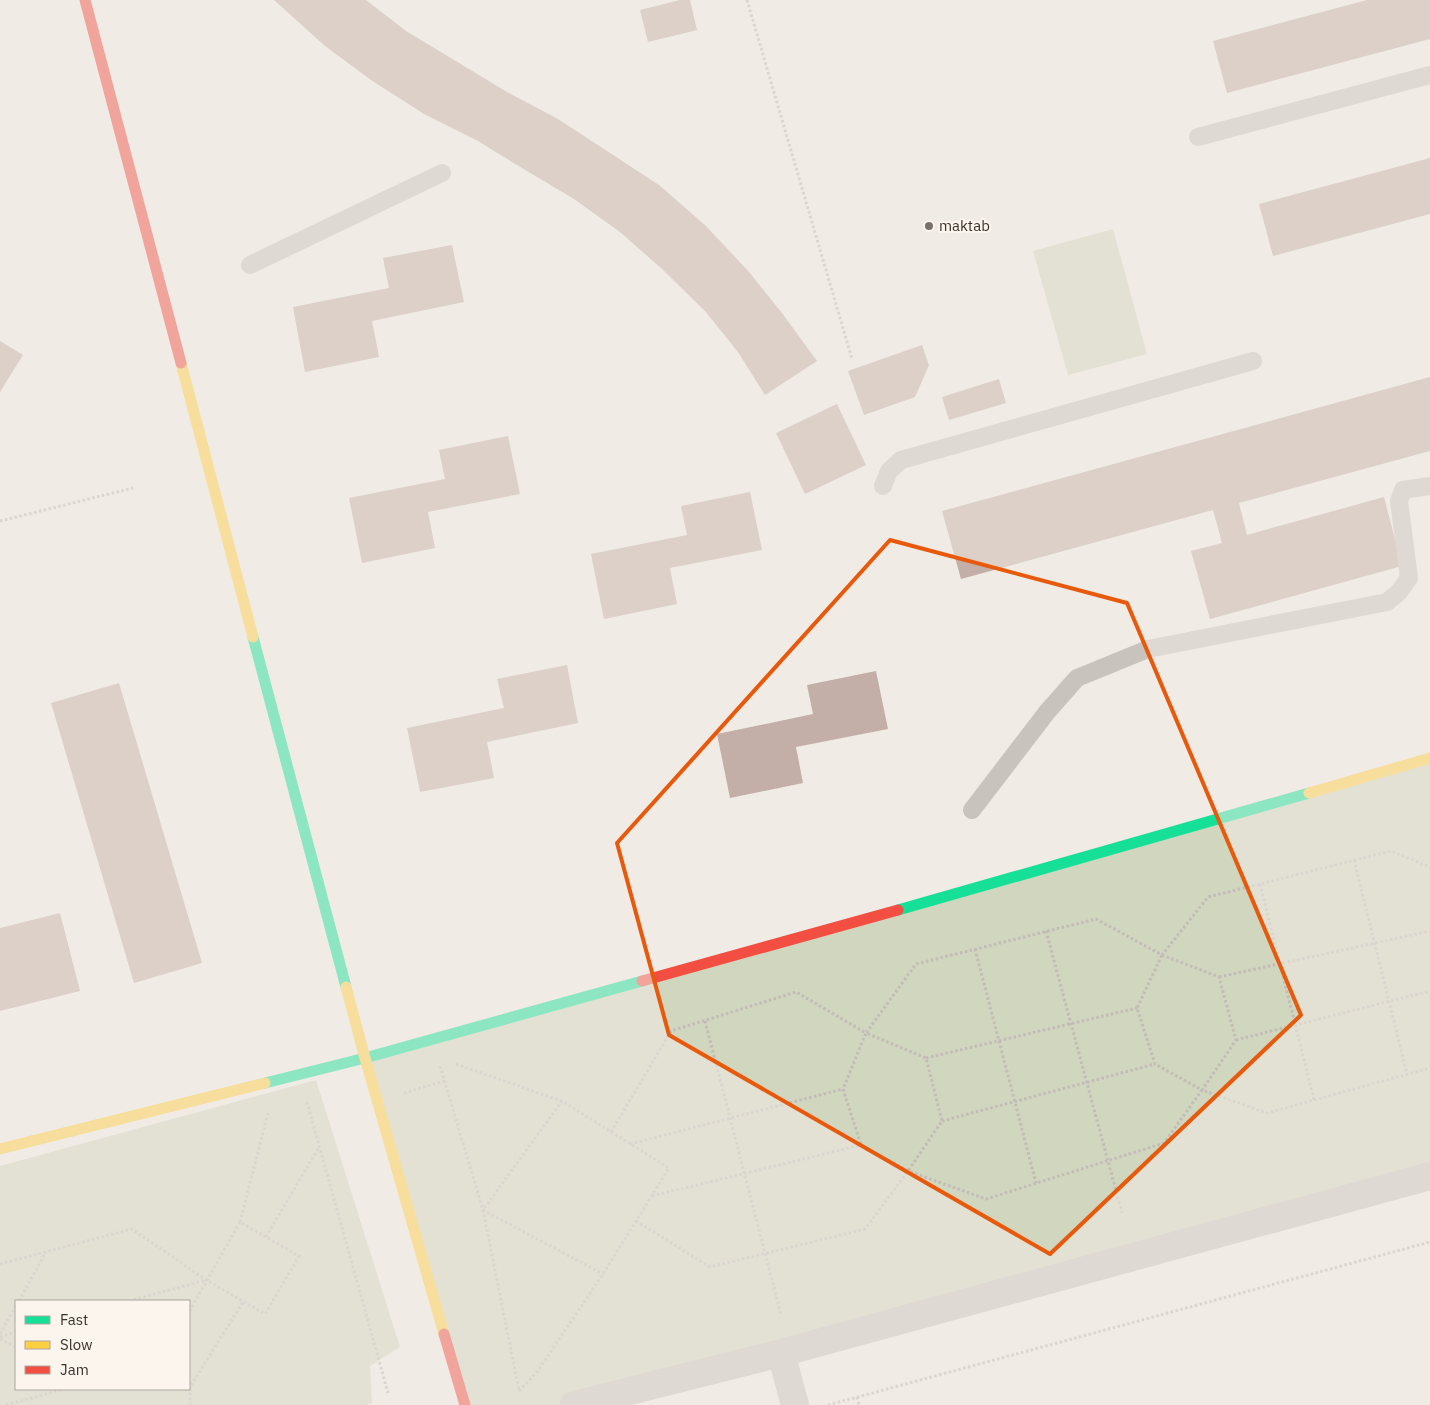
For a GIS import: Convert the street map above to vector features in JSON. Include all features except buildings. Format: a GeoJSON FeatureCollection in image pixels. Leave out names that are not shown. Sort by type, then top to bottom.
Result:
{"type":"FeatureCollection","features":[{"type":"Feature","properties":{"kind":"street"},"geometry":{"type":"LineString","coordinates":[[85,0],[365,1058],[465,1405]]}},
{"type":"Feature","properties":{"kind":"street"},"geometry":{"type":"LineString","coordinates":[[0,1149],[365,1058],[984,886],[1430,758]]}},
{"type":"Feature","properties":{"kind":"street"},"geometry":{"type":"LineString","coordinates":[[574,1405],[781,1353],[1430,1176]]}},
{"type":"Feature","properties":{"kind":"street"},"geometry":{"type":"LineString","coordinates":[[781,1353],[795,1405]]}},
{"type":"Feature","properties":{"kind":"lane"},"geometry":{"type":"LineString","coordinates":[[1198,137],[1430,75]]}},
{"type":"Feature","properties":{"kind":"lane"},"geometry":{"type":"LineString","coordinates":[[250,266],[442,174]]}},
{"type":"Feature","properties":{"kind":"lane"},"geometry":{"type":"LineString","coordinates":[[883,486],[889,471],[902,460],[1254,361]]}},
{"type":"Feature","properties":{"kind":"lane"},"geometry":{"type":"LineString","coordinates":[[972,810],[1047,712],[1077,678],[1148,649],[1387,602],[1400,592],[1409,578],[1399,501],[1403,490],[1430,486]]}},
{"type":"Feature","properties":{"kind":"path"},"geometry":{"type":"LineString","coordinates":[[747,0],[852,359]]}},
{"type":"Feature","properties":{"kind":"path"},"geometry":{"type":"LineString","coordinates":[[0,521],[133,488]]}},
{"type":"Feature","properties":{"kind":"path"},"geometry":{"type":"LineString","coordinates":[[1430,867],[1391,851],[1208,897],[1162,955],[1136,1008],[1155,1064],[1202,1090],[1267,1113],[1430,1068]]}},
{"type":"Feature","properties":{"kind":"path"},"geometry":{"type":"LineString","coordinates":[[1354,860],[1407,1074]]}},
{"type":"Feature","properties":{"kind":"path"},"geometry":{"type":"LineString","coordinates":[[1260,884],[1314,1100]]}},
{"type":"Feature","properties":{"kind":"path"},"geometry":{"type":"LineString","coordinates":[[1430,931],[1219,977],[1162,955],[1096,918],[916,964],[866,1033],[843,1089],[861,1144],[908,1171],[986,1199],[1164,1143],[1236,1040],[1430,991]]}},
{"type":"Feature","properties":{"kind":"path"},"geometry":{"type":"LineString","coordinates":[[1046,931],[1122,1213]]}},
{"type":"Feature","properties":{"kind":"path"},"geometry":{"type":"LineString","coordinates":[[975,949],[1036,1183]]}},
{"type":"Feature","properties":{"kind":"path"},"geometry":{"type":"LineString","coordinates":[[1219,977],[1236,1040]]}},
{"type":"Feature","properties":{"kind":"path"},"geometry":{"type":"LineString","coordinates":[[611,1132],[671,1031],[796,992],[866,1033],[926,1058],[1136,1008]]}},
{"type":"Feature","properties":{"kind":"path"},"geometry":{"type":"LineString","coordinates":[[705,1021],[782,1315]]}},
{"type":"Feature","properties":{"kind":"path"},"geometry":{"type":"LineString","coordinates":[[926,1058],[942,1121]]}},
{"type":"Feature","properties":{"kind":"path"},"geometry":{"type":"LineString","coordinates":[[440,1065],[484,1210],[519,1391],[537,1372],[603,1274],[668,1168],[562,1101],[455,1063]]}},
{"type":"Feature","properties":{"kind":"path"},"geometry":{"type":"LineString","coordinates":[[636,1220],[710,1267],[865,1229],[942,1121],[1155,1064]]}},
{"type":"Feature","properties":{"kind":"path"},"geometry":{"type":"LineString","coordinates":[[404,1093],[444,1081]]}},
{"type":"Feature","properties":{"kind":"path"},"geometry":{"type":"LineString","coordinates":[[630,1144],[843,1089]]}},
{"type":"Feature","properties":{"kind":"path"},"geometry":{"type":"LineString","coordinates":[[305,1095],[388,1393]]}},
{"type":"Feature","properties":{"kind":"path"},"geometry":{"type":"LineString","coordinates":[[484,1210],[562,1101]]}},
{"type":"Feature","properties":{"kind":"path"},"geometry":{"type":"LineString","coordinates":[[190,1310],[240,1222],[269,1108]]}},
{"type":"Feature","properties":{"kind":"path"},"geometry":{"type":"LineString","coordinates":[[651,1196],[861,1144]]}},
{"type":"Feature","properties":{"kind":"path"},"geometry":{"type":"LineString","coordinates":[[266,1236],[319,1147]]}},
{"type":"Feature","properties":{"kind":"path"},"geometry":{"type":"LineString","coordinates":[[484,1210],[603,1274]]}},
{"type":"Feature","properties":{"kind":"path"},"geometry":{"type":"LineString","coordinates":[[0,1264],[132,1229],[206,1280],[265,1314],[299,1256],[240,1222]]}},
{"type":"Feature","properties":{"kind":"path"},"geometry":{"type":"LineString","coordinates":[[828,1405],[1430,1242]]}},
{"type":"Feature","properties":{"kind":"path"},"geometry":{"type":"LineString","coordinates":[[19,1300],[46,1252]]}},
{"type":"Feature","properties":{"kind":"path"},"geometry":{"type":"LineString","coordinates":[[133,1300],[206,1280]]}},
{"type":"Feature","properties":{"kind":"path"},"geometry":{"type":"LineString","coordinates":[[190,1405],[190,1387],[243,1302]]}},
{"type":"Feature","properties":{"kind":"path"},"geometry":{"type":"LineString","coordinates":[[0,1336],[15,1307]]}},
{"type":"Feature","properties":{"kind":"path"},"geometry":{"type":"LineString","coordinates":[[0,1336],[15,1332]]}},
{"type":"Feature","properties":{"kind":"path"},"geometry":{"type":"LineString","coordinates":[[0,1336],[15,1346]]}},
{"type":"Feature","properties":{"kind":"path"},"geometry":{"type":"LineString","coordinates":[[6,1405],[60,1390]]}},
{"type":"Feature","properties":{"kind":"path"},"geometry":{"type":"LineString","coordinates":[[857,1398],[859,1405]]}},
{"type":"Feature","properties":{"kind":"highlighted area"},"geometry":{"type":"Polygon","coordinates":[[[890,540],[1127,603],[1301,1015],[1050,1254],[669,1035],[617,843],[890,540]]]}},
{"type":"Feature","properties":{"kind":"green space"},"geometry":{"type":"Polygon","coordinates":[[[1113,229],[1147,354],[1068,375],[1033,251],[1113,229]]]}},
{"type":"Feature","properties":{"kind":"green space"},"geometry":{"type":"Polygon","coordinates":[[[1430,758],[1430,1176],[574,1405],[465,1405],[365,1058],[1430,758]]]}},
{"type":"Feature","properties":{"kind":"green space"},"geometry":{"type":"Polygon","coordinates":[[[316,1080],[400,1347],[370,1366],[372,1403],[366,1405],[0,1405],[0,1166],[316,1080]]]}},
{"type":"Feature","properties":{"kind":"traffic: fast"},"geometry":{"type":"LineString","coordinates":[[253,637],[346,987]]}},
{"type":"Feature","properties":{"kind":"traffic: fast"},"geometry":{"type":"LineString","coordinates":[[898,910],[1309,793]]}},
{"type":"Feature","properties":{"kind":"traffic: fast"},"geometry":{"type":"LineString","coordinates":[[265,1083],[365,1058],[642,981]]}},
{"type":"Feature","properties":{"kind":"traffic: slow"},"geometry":{"type":"LineString","coordinates":[[181,363],[253,637]]}},
{"type":"Feature","properties":{"kind":"traffic: slow"},"geometry":{"type":"LineString","coordinates":[[1309,793],[1430,758]]}},
{"type":"Feature","properties":{"kind":"traffic: slow"},"geometry":{"type":"LineString","coordinates":[[346,987],[444,1334]]}},
{"type":"Feature","properties":{"kind":"traffic: slow"},"geometry":{"type":"LineString","coordinates":[[0,1149],[265,1083]]}},
{"type":"Feature","properties":{"kind":"traffic: jam"},"geometry":{"type":"LineString","coordinates":[[85,0],[181,363]]}},
{"type":"Feature","properties":{"kind":"traffic: jam"},"geometry":{"type":"LineString","coordinates":[[642,981],[898,910]]}},
{"type":"Feature","properties":{"kind":"traffic: jam"},"geometry":{"type":"LineString","coordinates":[[444,1334],[465,1405]]}},
{"type":"Feature","properties":{"kind":"place","name":"maktab"},"geometry":{"type":"Point","coordinates":[929,226]}}]}
